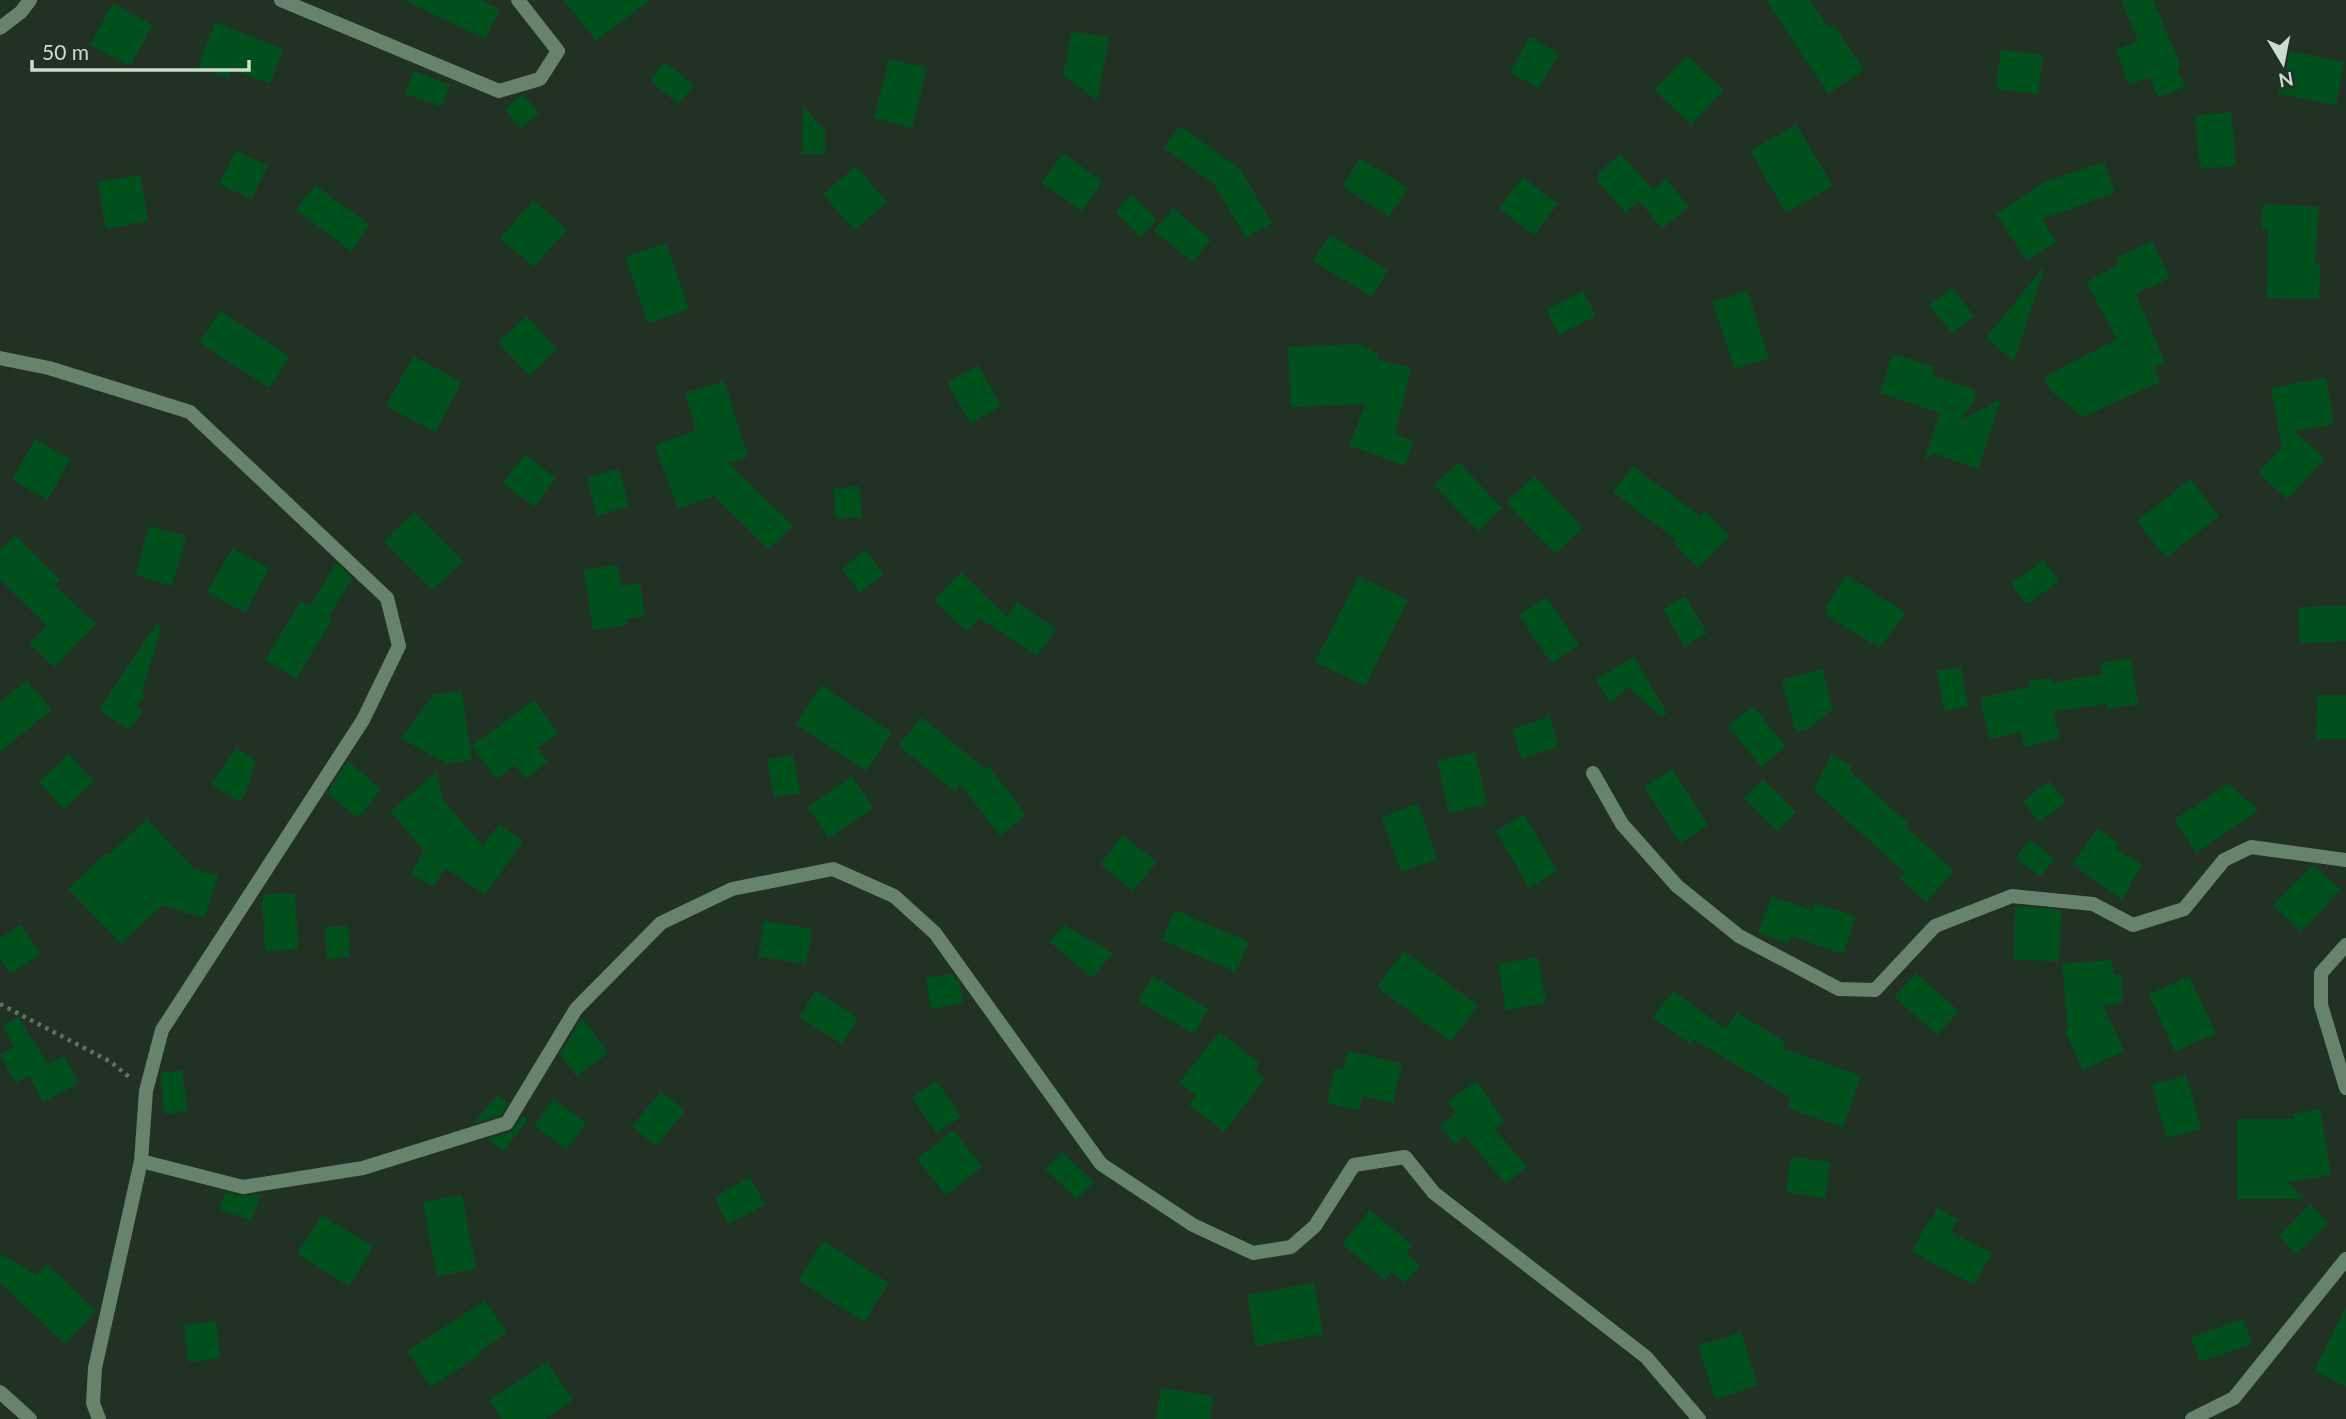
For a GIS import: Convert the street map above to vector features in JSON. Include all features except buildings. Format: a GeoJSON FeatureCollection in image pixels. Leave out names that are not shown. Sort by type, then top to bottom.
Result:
{"type":"FeatureCollection","features":[{"type":"Feature","properties":{"kind":"street"},"geometry":{"type":"LineString","coordinates":[[0,28],[21,12],[30,0]]}},
{"type":"Feature","properties":{"kind":"street"},"geometry":{"type":"LineString","coordinates":[[281,0],[499,92],[540,79],[558,51],[518,0]]}},
{"type":"Feature","properties":{"kind":"street"},"geometry":{"type":"LineString","coordinates":[[0,358],[49,368],[190,412],[387,598],[399,646],[363,720],[162,1030],[146,1091],[141,1161],[95,1368],[93,1403],[99,1419]]}},
{"type":"Feature","properties":{"kind":"street"},"geometry":{"type":"LineString","coordinates":[[1593,773],[1622,824],[1677,886],[1738,936],[1839,989],[1875,990],[1935,926],[2012,896],[2093,904],[2133,925],[2184,909],[2224,860],[2251,847],[2346,860]]}},
{"type":"Feature","properties":{"kind":"street"},"geometry":{"type":"LineString","coordinates":[[141,1161],[243,1188],[363,1168],[507,1123],[576,1009],[661,923],[732,889],[833,869],[894,896],[934,933],[1101,1164],[1192,1225],[1253,1253],[1291,1247],[1315,1226],[1354,1165],[1405,1157],[1434,1193],[1646,1357],[1699,1419]]}},
{"type":"Feature","properties":{"kind":"street"},"geometry":{"type":"LineString","coordinates":[[2346,945],[2321,973],[2321,1006],[2346,1088]]}},
{"type":"Feature","properties":{"kind":"street"},"geometry":{"type":"LineString","coordinates":[[2192,1419],[2234,1398],[2346,1259]]}},
{"type":"Feature","properties":{"kind":"street"},"geometry":{"type":"LineString","coordinates":[[0,1392],[30,1419]]}},
{"type":"Feature","properties":{"kind":"path"},"geometry":{"type":"LineString","coordinates":[[0,1004],[111,1062],[146,1091]]}}]}
